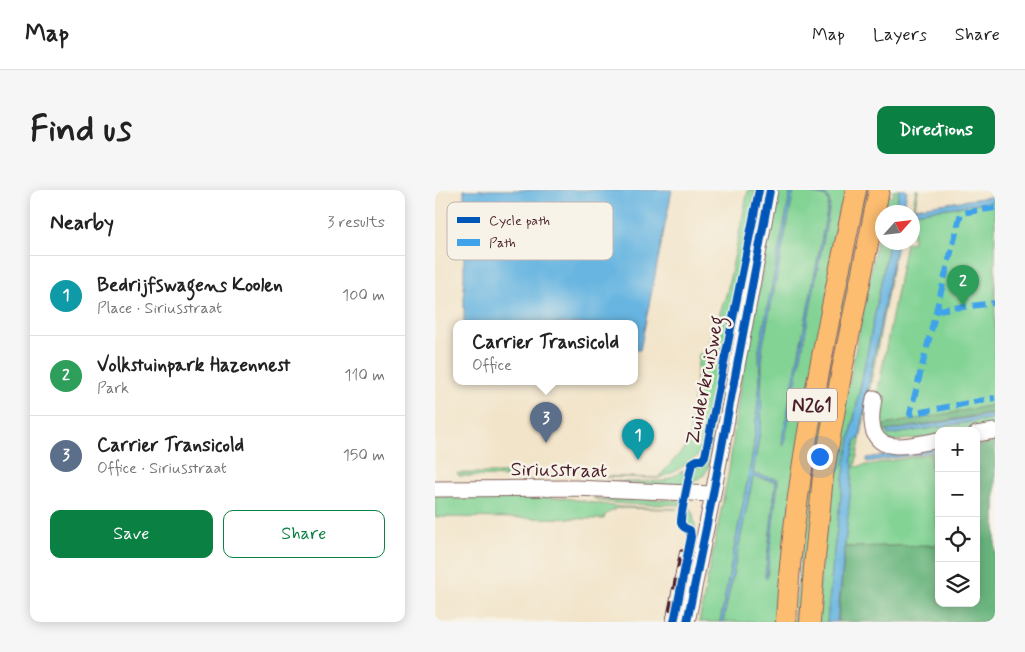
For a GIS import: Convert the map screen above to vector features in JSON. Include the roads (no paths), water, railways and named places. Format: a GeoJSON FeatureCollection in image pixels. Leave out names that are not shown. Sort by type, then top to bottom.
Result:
{"type":"FeatureCollection","features":[{"type":"Feature","properties":{"kind":"main road","name":"N261"},"geometry":{"type":"LineString","coordinates":[[786,622],[788,574],[808,424],[856,190]]}},
{"type":"Feature","properties":{"kind":"main road","name":"N261"},"geometry":{"type":"LineString","coordinates":[[810,622],[823,476],[842,370],[879,190]]}},
{"type":"Feature","properties":{"kind":"street","name":"Zuiderkruisweg"},"geometry":{"type":"LineString","coordinates":[[688,620],[770,190]]}},
{"type":"Feature","properties":{"kind":"street"},"geometry":{"type":"LineString","coordinates":[[874,398],[871,422],[876,439],[886,446],[935,441]]}},
{"type":"Feature","properties":{"kind":"street"},"geometry":{"type":"LineString","coordinates":[[980,433],[995,431]]}},
{"type":"Feature","properties":{"kind":"street","name":"Siriusstraat"},"geometry":{"type":"LineString","coordinates":[[435,489],[575,488],[713,494]]}},
{"type":"Feature","properties":{"kind":"water"},"geometry":{"type":"Polygon","coordinates":[[[464,190],[672,190],[640,350],[638,350],[638,320],[464,320],[464,260],[613,260],[613,202],[464,202],[464,190]]]}},
{"type":"Feature","properties":{"kind":"water"},"geometry":{"type":"Polygon","coordinates":[[[791,190],[794,190],[762,349],[761,423],[753,474],[778,479],[767,578],[765,577],[776,481],[753,477],[723,622],[720,622],[753,452],[760,382],[759,350],[791,190]]]}},
{"type":"Feature","properties":{"kind":"water"},"geometry":{"type":"Polygon","coordinates":[[[796,190],[826,195],[829,199],[830,205],[784,445],[782,445],[829,202],[824,196],[796,190]]]}},
{"type":"Feature","properties":{"kind":"water"},"geometry":{"type":"Polygon","coordinates":[[[899,190],[907,190],[904,205],[896,205],[899,190]]]}},
{"type":"Feature","properties":{"kind":"water"},"geometry":{"type":"Polygon","coordinates":[[[995,196],[995,201],[920,212],[920,207],[995,196]]]}},
{"type":"Feature","properties":{"kind":"water"},"geometry":{"type":"Polygon","coordinates":[[[888,250],[896,250],[870,375],[860,438],[856,440],[852,460],[853,467],[837,622],[827,622],[845,464],[888,250]]]}},
{"type":"Feature","properties":{"kind":"water"},"geometry":{"type":"Polygon","coordinates":[[[995,414],[995,418],[888,435],[888,431],[995,414]]]}},
{"type":"Feature","properties":{"kind":"water"},"geometry":{"type":"Polygon","coordinates":[[[935,448],[935,452],[867,462],[867,458],[935,448]]]}},
{"type":"Feature","properties":{"kind":"railway"},"geometry":{"type":"LineString","coordinates":[[668,622],[682,552]]}},
{"type":"Feature","properties":{"kind":"place","name":"Volkstuinpark Hazennest"},"geometry":{"type":"Point","coordinates":[963,306]}},
{"type":"Feature","properties":{"kind":"place","name":"Carrier Transicold"},"geometry":{"type":"Point","coordinates":[546,443]}},
{"type":"Feature","properties":{"kind":"place","name":"Bedrijfswagens Koolen"},"geometry":{"type":"Point","coordinates":[638,460]}}]}
